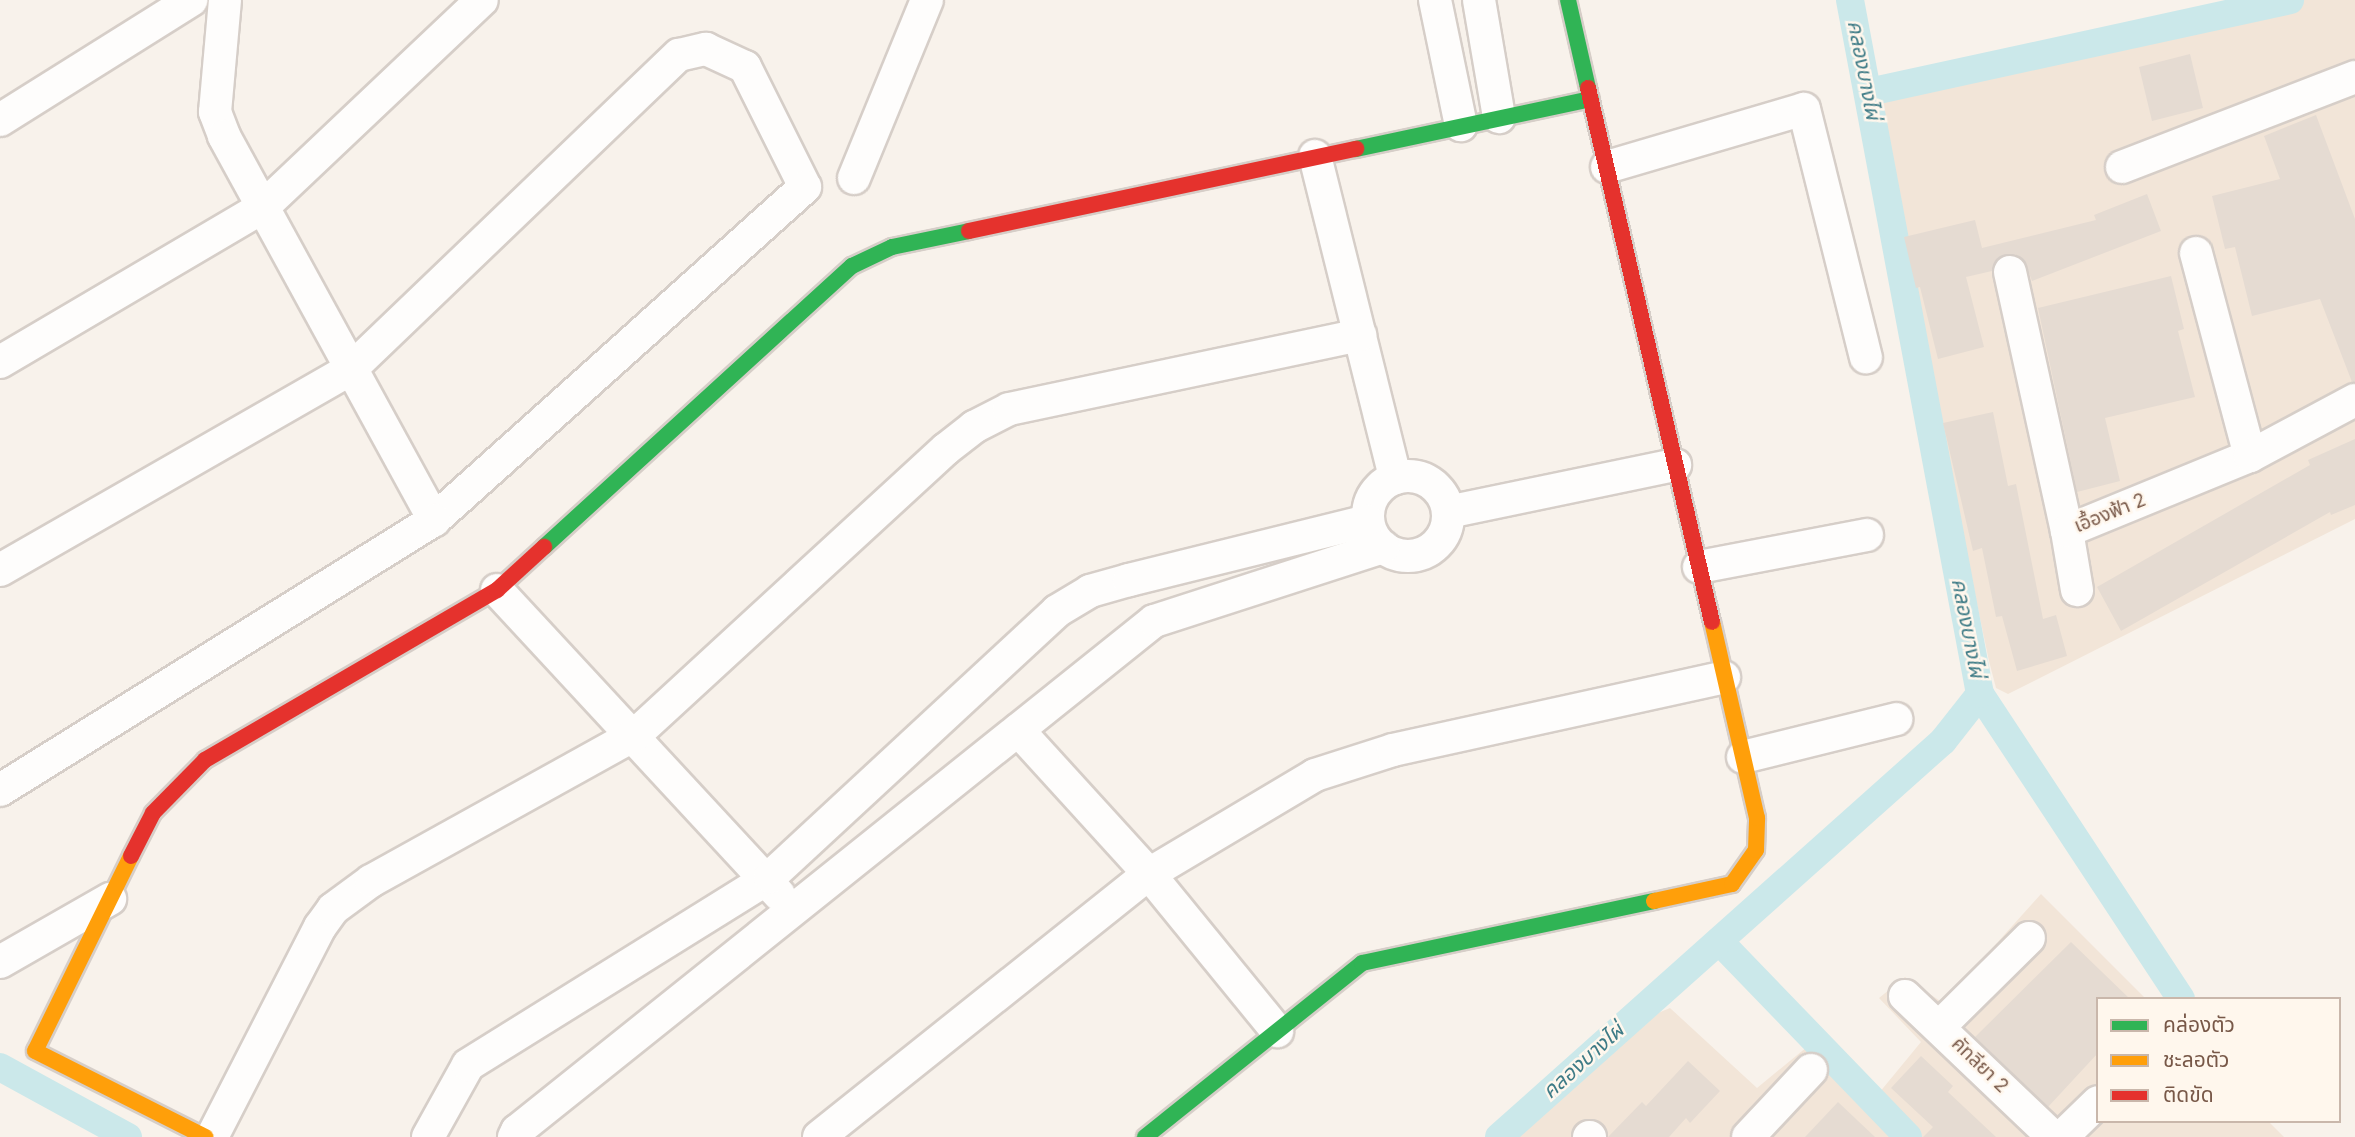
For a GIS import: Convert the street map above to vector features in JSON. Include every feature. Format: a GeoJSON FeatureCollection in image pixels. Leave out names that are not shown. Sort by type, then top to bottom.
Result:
{"type":"FeatureCollection","features":[{"type":"Feature","properties":{"kind":"street"},"geometry":{"type":"LineString","coordinates":[[0,120],[191,0]]}},
{"type":"Feature","properties":{"kind":"street"},"geometry":{"type":"LineString","coordinates":[[225,0],[215,112],[224,136],[434,520]]}},
{"type":"Feature","properties":{"kind":"street"},"geometry":{"type":"LineString","coordinates":[[0,362],[263,207],[482,0]]}},
{"type":"Feature","properties":{"kind":"street"},"geometry":{"type":"LineString","coordinates":[[854,178],[926,0]]}},
{"type":"Feature","properties":{"kind":"street"},"geometry":{"type":"LineString","coordinates":[[1435,0],[1461,125]]}},
{"type":"Feature","properties":{"kind":"street"},"geometry":{"type":"LineString","coordinates":[[1479,0],[1499,117]]}},
{"type":"Feature","properties":{"kind":"street"},"geometry":{"type":"LineString","coordinates":[[1145,1137],[1362,963],[1732,884],[1756,850],[1757,818],[1568,0]]}},
{"type":"Feature","properties":{"kind":"street"},"geometry":{"type":"LineString","coordinates":[[0,570],[351,369],[679,55],[706,49],[745,66],[805,187],[434,520],[0,790]]}},
{"type":"Feature","properties":{"kind":"street"},"geometry":{"type":"LineString","coordinates":[[2122,167],[2355,77]]}},
{"type":"Feature","properties":{"kind":"street"},"geometry":{"type":"LineString","coordinates":[[205,1137],[35,1051],[153,813],[205,760],[497,590],[852,267],[892,247],[1591,99]]}},
{"type":"Feature","properties":{"kind":"street"},"geometry":{"type":"LineString","coordinates":[[1607,167],[1804,109],[1866,357]]}},
{"type":"Feature","properties":{"kind":"street"},"geometry":{"type":"LineString","coordinates":[[1315,156],[1395,478]]}},
{"type":"Feature","properties":{"kind":"street"},"geometry":{"type":"LineString","coordinates":[[2196,253],[2250,456]]}},
{"type":"Feature","properties":{"kind":"street","name":"เอื้องฟ้า 2"},"geometry":{"type":"LineString","coordinates":[[2010,272],[2067,531],[2250,456],[2355,400]]}},
{"type":"Feature","properties":{"kind":"street"},"geometry":{"type":"LineString","coordinates":[[212,1137],[320,927],[333,909],[372,881],[632,736],[946,449],[974,427],[1009,409],[1360,335]]}},
{"type":"Feature","properties":{"kind":"street"},"geometry":{"type":"LineString","coordinates":[[1448,512],[1675,465]]}},
{"type":"Feature","properties":{"kind":"street"},"geometry":{"type":"LineString","coordinates":[[428,1137],[468,1065],[765,880],[1057,611],[1090,591],[1376,534],[1408,556],[1433,548],[1442,538],[1448,512],[1445,500],[1430,482],[1419,478],[1395,478],[1375,495],[1376,534]]}},
{"type":"Feature","properties":{"kind":"street"},"geometry":{"type":"LineString","coordinates":[[2067,531],[2077,590]]}},
{"type":"Feature","properties":{"kind":"street"},"geometry":{"type":"LineString","coordinates":[[514,1137],[517,1131],[1154,621],[1376,534]]}},
{"type":"Feature","properties":{"kind":"street"},"geometry":{"type":"LineString","coordinates":[[1699,567],[1867,535]]}},
{"type":"Feature","properties":{"kind":"street"},"geometry":{"type":"LineString","coordinates":[[497,590],[794,911]]}},
{"type":"Feature","properties":{"kind":"street"},"geometry":{"type":"LineString","coordinates":[[819,1137],[1149,874],[1315,775],[1393,751],[1724,677]]}},
{"type":"Feature","properties":{"kind":"street"},"geometry":{"type":"LineString","coordinates":[[1743,757],[1896,719]]}},
{"type":"Feature","properties":{"kind":"street"},"geometry":{"type":"LineString","coordinates":[[1018,730],[1149,874],[1277,1031]]}},
{"type":"Feature","properties":{"kind":"street"},"geometry":{"type":"LineString","coordinates":[[0,962],[110,899]]}},
{"type":"Feature","properties":{"kind":"street"},"geometry":{"type":"LineString","coordinates":[[1940,1026],[2029,938]]}},
{"type":"Feature","properties":{"kind":"street","name":"คัทลียา 2"},"geometry":{"type":"LineString","coordinates":[[1905,996],[1940,1026],[2053,1137]]}},
{"type":"Feature","properties":{"kind":"street"},"geometry":{"type":"LineString","coordinates":[[1748,1137],[1811,1070]]}},
{"type":"Feature","properties":{"kind":"street"},"geometry":{"type":"LineString","coordinates":[[2062,1137],[2096,1104]]}},
{"type":"Feature","properties":{"kind":"shaded area"},"geometry":{"type":"Polygon","coordinates":[[[2290,0],[2355,0],[2355,519],[2008,694],[1996,688],[1989,661],[1869,92],[2290,0]]]}},
{"type":"Feature","properties":{"kind":"shaded area"},"geometry":{"type":"Polygon","coordinates":[[[2041,894],[2144,997],[2096,997],[2096,1123],[2270,1123],[2284,1137],[1512,1137],[1658,1013],[1670,1008],[1757,1088],[1824,1033],[1879,1093],[1921,1042],[1879,998],[1905,977],[1943,1003],[2041,894]]]}},
{"type":"Feature","properties":{"kind":"building"},"geometry":{"type":"Polygon","coordinates":[[[2190,54],[2203,108],[2152,121],[2139,67],[2190,54]]]}},
{"type":"Feature","properties":{"kind":"building"},"geometry":{"type":"Polygon","coordinates":[[[2316,115],[2355,219],[2355,382],[2352,382],[2320,299],[2252,316],[2235,247],[2225,249],[2212,196],[2280,179],[2264,136],[2316,115]]]}},
{"type":"Feature","properties":{"kind":"building"},"geometry":{"type":"Polygon","coordinates":[[[2147,194],[2161,231],[2032,281],[2024,260],[2015,254],[1998,258],[1992,271],[1966,277],[1984,347],[1938,359],[1920,287],[1916,288],[1904,237],[1975,220],[1982,248],[2096,220],[2094,215],[2147,194]]]}},
{"type":"Feature","properties":{"kind":"building"},"geometry":{"type":"Polygon","coordinates":[[[2171,276],[2184,329],[2178,331],[2195,397],[2105,418],[2120,481],[2077,492],[2038,308],[2171,276]]]}},
{"type":"Feature","properties":{"kind":"building"},"geometry":{"type":"Polygon","coordinates":[[[1993,412],[2008,486],[2016,484],[2043,619],[2056,615],[2067,656],[2017,671],[2002,616],[1996,617],[1982,548],[1973,551],[1943,423],[1993,412]]]}},
{"type":"Feature","properties":{"kind":"building"},"geometry":{"type":"Polygon","coordinates":[[[2355,439],[2355,505],[2331,515],[2330,512],[2121,631],[2097,587],[2310,465],[2308,460],[2355,439]]]}},
{"type":"Feature","properties":{"kind":"building"},"geometry":{"type":"Polygon","coordinates":[[[2071,942],[2128,997],[2096,997],[2096,1055],[2048,1107],[1975,1037],[2071,942]]]}},
{"type":"Feature","properties":{"kind":"building"},"geometry":{"type":"Polygon","coordinates":[[[1921,1056],[1953,1086],[1948,1092],[1996,1137],[1923,1137],[1933,1127],[1891,1088],[1921,1056]]]}},
{"type":"Feature","properties":{"kind":"building"},"geometry":{"type":"Polygon","coordinates":[[[1688,1061],[1720,1091],[1690,1123],[1686,1118],[1669,1137],[1608,1137],[1642,1102],[1646,1106],[1688,1061]]]}},
{"type":"Feature","properties":{"kind":"building"},"geometry":{"type":"Polygon","coordinates":[[[1838,1102],[1875,1137],[1805,1137],[1838,1102]]]}},
{"type":"Feature","properties":{"kind":"waterway","name":"คลองบางไผ่"},"geometry":{"type":"LineString","coordinates":[[1499,1137],[1943,741],[1980,694],[1850,0]]}},
{"type":"Feature","properties":{"kind":"waterway"},"geometry":{"type":"LineString","coordinates":[[1869,92],[2290,0]]}},
{"type":"Feature","properties":{"kind":"waterway"},"geometry":{"type":"LineString","coordinates":[[1980,694],[2180,997]]}},
{"type":"Feature","properties":{"kind":"waterway"},"geometry":{"type":"LineString","coordinates":[[1719,941],[1908,1137]]}},
{"type":"Feature","properties":{"kind":"waterway"},"geometry":{"type":"LineString","coordinates":[[0,1067],[128,1137]]}},
{"type":"Feature","properties":{"kind":"traffic: fast"},"geometry":{"type":"LineString","coordinates":[[1568,0],[1588,88]]}},
{"type":"Feature","properties":{"kind":"traffic: fast"},"geometry":{"type":"LineString","coordinates":[[1356,149],[1591,99]]}},
{"type":"Feature","properties":{"kind":"traffic: fast"},"geometry":{"type":"LineString","coordinates":[[544,547],[852,266],[892,247],[969,231]]}},
{"type":"Feature","properties":{"kind":"traffic: fast"},"geometry":{"type":"LineString","coordinates":[[1145,1137],[1362,963],[1654,901]]}},
{"type":"Feature","properties":{"kind":"traffic: slow"},"geometry":{"type":"LineString","coordinates":[[1654,901],[1732,884],[1756,850],[1757,818],[1712,622]]}},
{"type":"Feature","properties":{"kind":"traffic: slow"},"geometry":{"type":"LineString","coordinates":[[131,856],[35,1051],[205,1137]]}},
{"type":"Feature","properties":{"kind":"traffic: jam"},"geometry":{"type":"LineString","coordinates":[[1588,88],[1712,622]]}},
{"type":"Feature","properties":{"kind":"traffic: jam"},"geometry":{"type":"LineString","coordinates":[[969,231],[1356,149]]}},
{"type":"Feature","properties":{"kind":"traffic: jam"},"geometry":{"type":"LineString","coordinates":[[131,856],[153,813],[205,760],[497,590],[544,547]]}}]}
